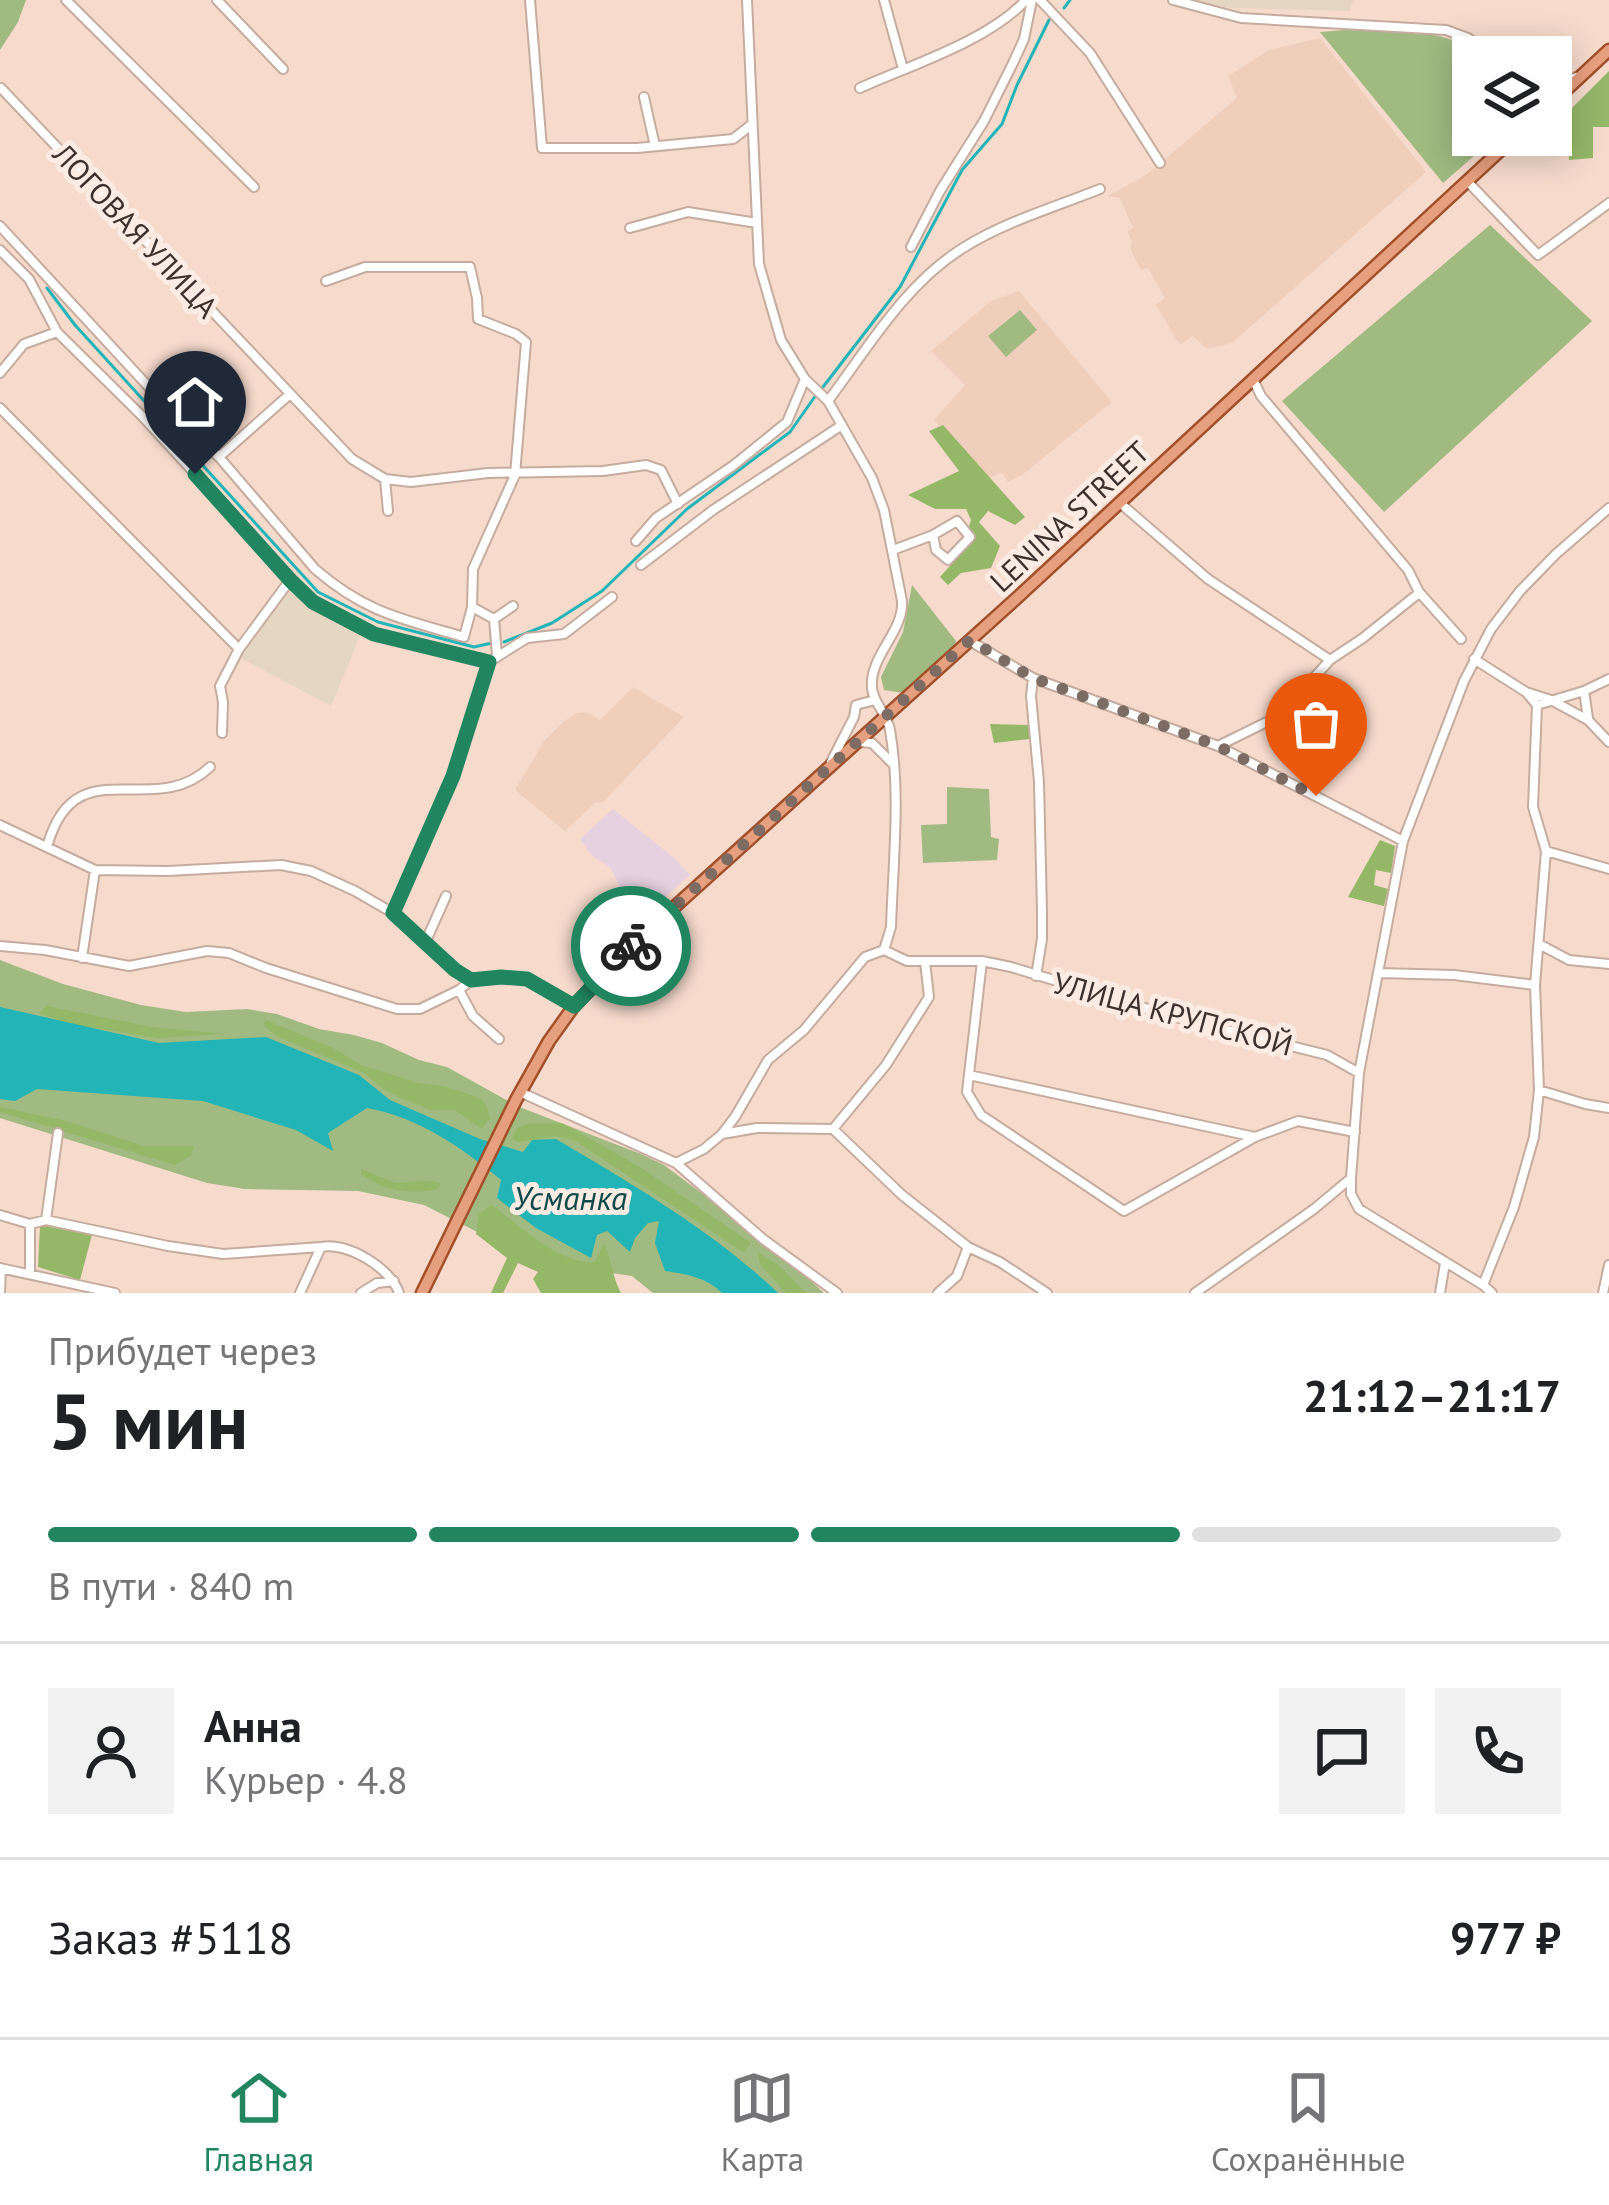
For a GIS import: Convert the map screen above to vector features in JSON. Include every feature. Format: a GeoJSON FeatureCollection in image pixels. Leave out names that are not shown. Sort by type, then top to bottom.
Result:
{"type":"FeatureCollection","features":[{"type":"Feature","properties":{"kind":"main road"},"geometry":{"type":"LineString","coordinates":[[1572,84],[1609,50]]}},
{"type":"Feature","properties":{"kind":"main road","name":"LENINA STREET"},"geometry":{"type":"LineString","coordinates":[[422,1293],[518,1096],[574,1006],[650,928],[1494,156]]}},
{"type":"Feature","properties":{"kind":"street"},"geometry":{"type":"LineString","coordinates":[[66,0],[254,187]]}},
{"type":"Feature","properties":{"kind":"street"},"geometry":{"type":"LineString","coordinates":[[217,0],[283,69]]}},
{"type":"Feature","properties":{"kind":"street"},"geometry":{"type":"LineString","coordinates":[[530,0],[542,148],[589,150],[733,139],[752,145]]}},
{"type":"Feature","properties":{"kind":"street"},"geometry":{"type":"LineString","coordinates":[[674,1162],[704,1149],[722,1134],[768,1060],[804,1030],[865,957],[884,950],[891,927],[893,764],[886,715],[875,700],[872,679],[903,615],[893,550],[872,478],[828,401],[806,379],[781,340],[759,264],[747,0]]}},
{"type":"Feature","properties":{"kind":"street"},"geometry":{"type":"LineString","coordinates":[[884,0],[903,69]]}},
{"type":"Feature","properties":{"kind":"street"},"geometry":{"type":"LineString","coordinates":[[860,88],[959,46],[1033,0]]}},
{"type":"Feature","properties":{"kind":"street"},"geometry":{"type":"LineString","coordinates":[[1033,0],[1090,53],[1160,163]]}},
{"type":"Feature","properties":{"kind":"street"},"geometry":{"type":"LineString","coordinates":[[911,247],[984,121],[1024,39],[1033,0]]}},
{"type":"Feature","properties":{"kind":"street"},"geometry":{"type":"LineString","coordinates":[[1173,0],[1241,18],[1447,30],[1463,36]]}},
{"type":"Feature","properties":{"kind":"street"},"geometry":{"type":"LineString","coordinates":[[1572,79],[1583,74]]}},
{"type":"Feature","properties":{"kind":"street","name":"ЛОГОВАЯ УЛИЦА"},"geometry":{"type":"LineString","coordinates":[[1,88],[352,459],[385,479]]}},
{"type":"Feature","properties":{"kind":"street"},"geometry":{"type":"LineString","coordinates":[[644,97],[655,146]]}},
{"type":"Feature","properties":{"kind":"street"},"geometry":{"type":"LineString","coordinates":[[733,139],[751,125]]}},
{"type":"Feature","properties":{"kind":"street"},"geometry":{"type":"LineString","coordinates":[[1468,181],[1538,255],[1609,203]]}},
{"type":"Feature","properties":{"kind":"street"},"geometry":{"type":"LineString","coordinates":[[828,401],[917,284],[941,263],[977,240],[1100,189]]}},
{"type":"Feature","properties":{"kind":"street"},"geometry":{"type":"LineString","coordinates":[[630,228],[688,212],[757,223]]}},
{"type":"Feature","properties":{"kind":"street"},"geometry":{"type":"LineString","coordinates":[[0,226],[219,457],[315,569],[348,596],[375,610],[464,637],[472,608],[473,569],[515,475],[526,342],[478,319],[470,267],[365,267],[326,281]]}},
{"type":"Feature","properties":{"kind":"street"},"geometry":{"type":"LineString","coordinates":[[0,250],[29,279],[57,332],[143,417],[313,602],[374,634],[493,659],[527,638],[564,634],[612,596]]}},
{"type":"Feature","properties":{"kind":"street"},"geometry":{"type":"LineString","coordinates":[[0,373],[24,344],[57,332]]}},
{"type":"Feature","properties":{"kind":"street"},"geometry":{"type":"LineString","coordinates":[[1253,378],[1261,396],[1461,639]]}},
{"type":"Feature","properties":{"kind":"street"},"geometry":{"type":"LineString","coordinates":[[636,541],[656,518],[787,422],[806,379]]}},
{"type":"Feature","properties":{"kind":"street"},"geometry":{"type":"LineString","coordinates":[[219,457],[290,394]]}},
{"type":"Feature","properties":{"kind":"street"},"geometry":{"type":"LineString","coordinates":[[2,415],[239,649]]}},
{"type":"Feature","properties":{"kind":"street"},"geometry":{"type":"LineString","coordinates":[[641,566],[713,510],[842,425]]}},
{"type":"Feature","properties":{"kind":"street"},"geometry":{"type":"LineString","coordinates":[[388,512],[385,479],[412,482],[646,465],[661,470],[678,504]]}},
{"type":"Feature","properties":{"kind":"street"},"geometry":{"type":"LineString","coordinates":[[1118,502],[1208,579],[1330,660]]}},
{"type":"Feature","properties":{"kind":"street"},"geometry":{"type":"LineString","coordinates":[[1492,1293],[1360,1209],[1351,1194],[1359,1072],[1403,841],[1474,658],[1520,591],[1609,508]]}},
{"type":"Feature","properties":{"kind":"street"},"geometry":{"type":"LineString","coordinates":[[893,550],[956,521],[970,537],[948,560],[935,550],[933,535]]}},
{"type":"Feature","properties":{"kind":"street"},"geometry":{"type":"LineString","coordinates":[[222,733],[220,686],[239,649],[290,580]]}},
{"type":"Feature","properties":{"kind":"street"},"geometry":{"type":"LineString","coordinates":[[1218,746],[1293,709],[1330,660],[1419,592]]}},
{"type":"Feature","properties":{"kind":"street"},"geometry":{"type":"LineString","coordinates":[[494,619],[513,606]]}},
{"type":"Feature","properties":{"kind":"street"},"geometry":{"type":"LineString","coordinates":[[472,608],[494,619]]}},
{"type":"Feature","properties":{"kind":"street"},"geometry":{"type":"LineString","coordinates":[[393,913],[458,763],[493,659],[494,619]]}},
{"type":"Feature","properties":{"kind":"street"},"geometry":{"type":"LineString","coordinates":[[970,640],[1033,678],[1218,746],[1403,841]]}},
{"type":"Feature","properties":{"kind":"street"},"geometry":{"type":"LineString","coordinates":[[1474,658],[1526,692],[1588,720],[1609,742]]}},
{"type":"Feature","properties":{"kind":"street"},"geometry":{"type":"LineString","coordinates":[[1033,678],[1042,912],[1036,976]]}},
{"type":"Feature","properties":{"kind":"street"},"geometry":{"type":"LineString","coordinates":[[1537,705],[1609,679]]}},
{"type":"Feature","properties":{"kind":"street"},"geometry":{"type":"LineString","coordinates":[[1584,691],[1588,720]]}},
{"type":"Feature","properties":{"kind":"street"},"geometry":{"type":"LineString","coordinates":[[1483,1285],[1514,1207],[1534,1137],[1539,1090],[1535,985],[1546,851],[1533,807],[1537,705],[1526,692]]}},
{"type":"Feature","properties":{"kind":"street"},"geometry":{"type":"LineString","coordinates":[[830,767],[856,705],[875,700]]}},
{"type":"Feature","properties":{"kind":"street"},"geometry":{"type":"LineString","coordinates":[[857,742],[872,743],[893,764]]}},
{"type":"Feature","properties":{"kind":"street"},"geometry":{"type":"LineString","coordinates":[[47,848],[54,822],[78,795],[162,789],[201,775],[210,766]]}},
{"type":"Feature","properties":{"kind":"street"},"geometry":{"type":"LineString","coordinates":[[0,825],[94,870],[168,872],[281,865],[311,872],[393,913],[471,980]]}},
{"type":"Feature","properties":{"kind":"street"},"geometry":{"type":"LineString","coordinates":[[1546,851],[1609,869]]}},
{"type":"Feature","properties":{"kind":"street"},"geometry":{"type":"LineString","coordinates":[[82,958],[94,870]]}},
{"type":"Feature","properties":{"kind":"street"},"geometry":{"type":"LineString","coordinates":[[425,943],[446,896]]}},
{"type":"Feature","properties":{"kind":"street"},"geometry":{"type":"LineString","coordinates":[[1539,944],[1569,960],[1609,964]]}},
{"type":"Feature","properties":{"kind":"street"},"geometry":{"type":"LineString","coordinates":[[0,946],[129,966],[207,951],[229,953],[397,1010],[420,1009],[471,980],[501,977],[527,979],[574,1006]]}},
{"type":"Feature","properties":{"kind":"street","name":"УЛИЦА КРУПСКОЙ"},"geometry":{"type":"LineString","coordinates":[[884,950],[907,961],[982,961],[1011,967],[1171,1016],[1327,1054],[1359,1072]]}},
{"type":"Feature","properties":{"kind":"street"},"geometry":{"type":"LineString","coordinates":[[833,1129],[886,1065],[929,997],[925,961]]}},
{"type":"Feature","properties":{"kind":"street"},"geometry":{"type":"LineString","coordinates":[[982,961],[967,1092],[981,1114],[1124,1211],[1255,1137],[1298,1121],[1355,1132]]}},
{"type":"Feature","properties":{"kind":"street"},"geometry":{"type":"LineString","coordinates":[[1379,973],[1535,985]]}},
{"type":"Feature","properties":{"kind":"street"},"geometry":{"type":"LineString","coordinates":[[459,990],[473,1016],[499,1039]]}},
{"type":"Feature","properties":{"kind":"street"},"geometry":{"type":"LineString","coordinates":[[969,1075],[1255,1137]]}},
{"type":"Feature","properties":{"kind":"street"},"geometry":{"type":"LineString","coordinates":[[1539,1090],[1609,1108]]}},
{"type":"Feature","properties":{"kind":"street"},"geometry":{"type":"LineString","coordinates":[[518,1096],[674,1162],[763,1239],[837,1293]]}},
{"type":"Feature","properties":{"kind":"street"},"geometry":{"type":"LineString","coordinates":[[722,1134],[757,1128],[833,1129],[902,1195],[968,1247],[1047,1293]]}},
{"type":"Feature","properties":{"kind":"street"},"geometry":{"type":"LineString","coordinates":[[46,1220],[58,1133]]}},
{"type":"Feature","properties":{"kind":"street"},"geometry":{"type":"LineString","coordinates":[[1195,1293],[1351,1178]]}},
{"type":"Feature","properties":{"kind":"street"},"geometry":{"type":"LineString","coordinates":[[0,1214],[30,1224],[46,1220],[223,1254],[333,1244],[386,1270],[399,1293]]}},
{"type":"Feature","properties":{"kind":"street"},"geometry":{"type":"LineString","coordinates":[[30,1224],[30,1274]]}},
{"type":"Feature","properties":{"kind":"street"},"geometry":{"type":"LineString","coordinates":[[300,1293],[320,1247]]}},
{"type":"Feature","properties":{"kind":"street"},"geometry":{"type":"LineString","coordinates":[[938,1293],[957,1276],[968,1247]]}},
{"type":"Feature","properties":{"kind":"street"},"geometry":{"type":"LineString","coordinates":[[1440,1293],[1445,1263]]}},
{"type":"Feature","properties":{"kind":"street"},"geometry":{"type":"LineString","coordinates":[[1603,1293],[1609,1265]]}},
{"type":"Feature","properties":{"kind":"street"},"geometry":{"type":"LineString","coordinates":[[0,1293],[1,1268],[115,1293]]}},
{"type":"Feature","properties":{"kind":"street"},"geometry":{"type":"LineString","coordinates":[[362,1293],[377,1283],[395,1280]]}},
{"type":"Feature","properties":{"kind":"shaded area"},"geometry":{"type":"Polygon","coordinates":[[[1197,0],[1353,0],[1350,11],[1231,8],[1197,0]]]}},
{"type":"Feature","properties":{"kind":"shaded area"},"geometry":{"type":"Polygon","coordinates":[[[1320,38],[1426,172],[1232,343],[1207,349],[1193,336],[1180,345],[1156,305],[1165,298],[1148,268],[1141,270],[1130,249],[1127,232],[1133,228],[1120,198],[1108,196],[1146,175],[1237,98],[1228,76],[1269,50],[1320,38]]]}},
{"type":"Feature","properties":{"kind":"shaded area"},"geometry":{"type":"Polygon","coordinates":[[[1019,291],[1112,402],[1022,475],[1008,482],[1002,473],[980,482],[934,420],[965,385],[931,351],[991,301],[1019,291]]]}},
{"type":"Feature","properties":{"kind":"shaded area"},"geometry":{"type":"Polygon","coordinates":[[[285,590],[360,636],[331,706],[239,657],[285,590]]]}},
{"type":"Feature","properties":{"kind":"shaded area"},"geometry":{"type":"Polygon","coordinates":[[[633,687],[684,717],[603,802],[595,803],[565,831],[515,790],[545,740],[562,723],[586,712],[600,720],[633,687]]]}},
{"type":"Feature","properties":{"kind":"shaded area"},"geometry":{"type":"Polygon","coordinates":[[[613,809],[690,875],[652,909],[635,892],[624,895],[610,867],[592,856],[580,839],[613,809]]]}},
{"type":"Feature","properties":{"kind":"green space"},"geometry":{"type":"Polygon","coordinates":[[[0,0],[26,0],[0,50],[0,0]]]}},
{"type":"Feature","properties":{"kind":"green space"},"geometry":{"type":"Polygon","coordinates":[[[1400,31],[1452,40],[1452,156],[1474,156],[1443,183],[1320,32],[1400,31]]]}},
{"type":"Feature","properties":{"kind":"green space"},"geometry":{"type":"Polygon","coordinates":[[[1609,71],[1609,127],[1593,127],[1593,158],[1569,160],[1572,108],[1609,71]]]}},
{"type":"Feature","properties":{"kind":"green space"},"geometry":{"type":"Polygon","coordinates":[[[1490,225],[1592,321],[1384,512],[1282,401],[1490,225]]]}},
{"type":"Feature","properties":{"kind":"green space"},"geometry":{"type":"Polygon","coordinates":[[[1020,310],[1037,330],[1006,357],[988,336],[1020,310]]]}},
{"type":"Feature","properties":{"kind":"green space"},"geometry":{"type":"Polygon","coordinates":[[[943,425],[1025,517],[1015,525],[988,511],[979,522],[1000,546],[991,568],[961,573],[948,585],[940,577],[974,539],[968,529],[971,520],[966,509],[935,509],[908,495],[959,471],[929,431],[943,425]]]}},
{"type":"Feature","properties":{"kind":"green space"},"geometry":{"type":"Polygon","coordinates":[[[912,585],[955,645],[903,693],[884,690],[881,677],[903,632],[912,585]]]}},
{"type":"Feature","properties":{"kind":"green space"},"geometry":{"type":"Polygon","coordinates":[[[990,724],[1030,725],[1030,739],[994,743],[990,724]]]}},
{"type":"Feature","properties":{"kind":"green space"},"geometry":{"type":"Polygon","coordinates":[[[947,787],[989,789],[991,837],[999,839],[997,860],[923,863],[921,825],[947,824],[947,787]]]}},
{"type":"Feature","properties":{"kind":"green space"},"geometry":{"type":"Polygon","coordinates":[[[1380,840],[1395,846],[1391,873],[1376,870],[1374,885],[1388,889],[1384,906],[1348,897],[1380,840]]]}},
{"type":"Feature","properties":{"kind":"green space"},"geometry":{"type":"Polygon","coordinates":[[[0,960],[63,984],[141,1005],[186,1012],[247,1009],[277,1014],[447,1067],[517,1106],[664,1165],[775,1248],[824,1293],[653,1293],[632,1276],[597,1271],[497,1242],[424,1205],[358,1191],[245,1189],[207,1183],[0,1118],[0,960]]]}},
{"type":"Feature","properties":{"kind":"green space"},"geometry":{"type":"Polygon","coordinates":[[[47,1006],[151,1027],[224,1034],[158,1038],[70,1024],[39,1013],[47,1006]]]}},
{"type":"Feature","properties":{"kind":"green space"},"geometry":{"type":"Polygon","coordinates":[[[266,1020],[361,1065],[481,1099],[490,1118],[482,1129],[455,1110],[431,1110],[400,1098],[364,1073],[278,1037],[263,1025],[266,1020]]]}},
{"type":"Feature","properties":{"kind":"green space"},"geometry":{"type":"Polygon","coordinates":[[[0,1107],[66,1121],[144,1146],[194,1146],[191,1155],[175,1165],[0,1112],[0,1107]]]}},
{"type":"Feature","properties":{"kind":"green space"},"geometry":{"type":"Polygon","coordinates":[[[562,1123],[640,1167],[751,1243],[743,1252],[574,1140],[556,1136],[518,1142],[512,1138],[517,1128],[562,1123]]]}},
{"type":"Feature","properties":{"kind":"green space"},"geometry":{"type":"Polygon","coordinates":[[[361,1169],[395,1183],[441,1183],[426,1191],[397,1190],[370,1180],[361,1169]]]}},
{"type":"Feature","properties":{"kind":"green space"},"geometry":{"type":"Polygon","coordinates":[[[491,1205],[568,1257],[595,1262],[604,1243],[621,1293],[541,1293],[533,1279],[538,1272],[518,1263],[503,1293],[491,1293],[507,1258],[476,1234],[479,1214],[491,1205]]]}},
{"type":"Feature","properties":{"kind":"green space"},"geometry":{"type":"Polygon","coordinates":[[[40,1225],[92,1235],[80,1280],[38,1267],[40,1225]]]}},
{"type":"Feature","properties":{"kind":"green space"},"geometry":{"type":"Polygon","coordinates":[[[758,1252],[806,1293],[786,1293],[760,1264],[758,1252]]]}},
{"type":"Feature","properties":{"kind":"water","name":"Усманка"},"geometry":{"type":"Polygon","coordinates":[[[0,1007],[159,1043],[266,1037],[359,1075],[390,1100],[480,1139],[523,1152],[532,1140],[556,1139],[699,1229],[778,1293],[722,1293],[702,1280],[665,1271],[655,1243],[659,1221],[648,1223],[630,1252],[607,1231],[597,1235],[591,1258],[536,1228],[497,1198],[501,1180],[471,1156],[422,1126],[367,1108],[328,1133],[333,1151],[296,1130],[203,1101],[37,1089],[15,1101],[0,1099],[0,1007]]]}},
{"type":"Feature","properties":{"kind":"waterway"},"geometry":{"type":"LineString","coordinates":[[1064,8],[1070,0]]}},
{"type":"Feature","properties":{"kind":"waterway"},"geometry":{"type":"LineString","coordinates":[[823,387],[900,287],[962,170],[1002,124],[1049,20]]}},
{"type":"Feature","properties":{"kind":"waterway"},"geometry":{"type":"LineString","coordinates":[[47,288],[75,325],[318,592],[378,622],[474,647],[492,643]]}},
{"type":"Feature","properties":{"kind":"waterway"},"geometry":{"type":"LineString","coordinates":[[504,642],[552,623],[602,591],[687,509],[790,432],[816,395]]}},
{"type":"Feature","properties":{"kind":"way so far"},"geometry":{"type":"LineString","coordinates":[[631,946],[970,640],[1033,678],[1218,746],[1316,796]]}},
{"type":"Feature","properties":{"kind":"route"},"geometry":{"type":"LineString","coordinates":[[195,474],[313,602],[374,634],[489,662],[463,750],[393,913],[471,980],[527,979],[574,1006],[631,946]]}}]}
